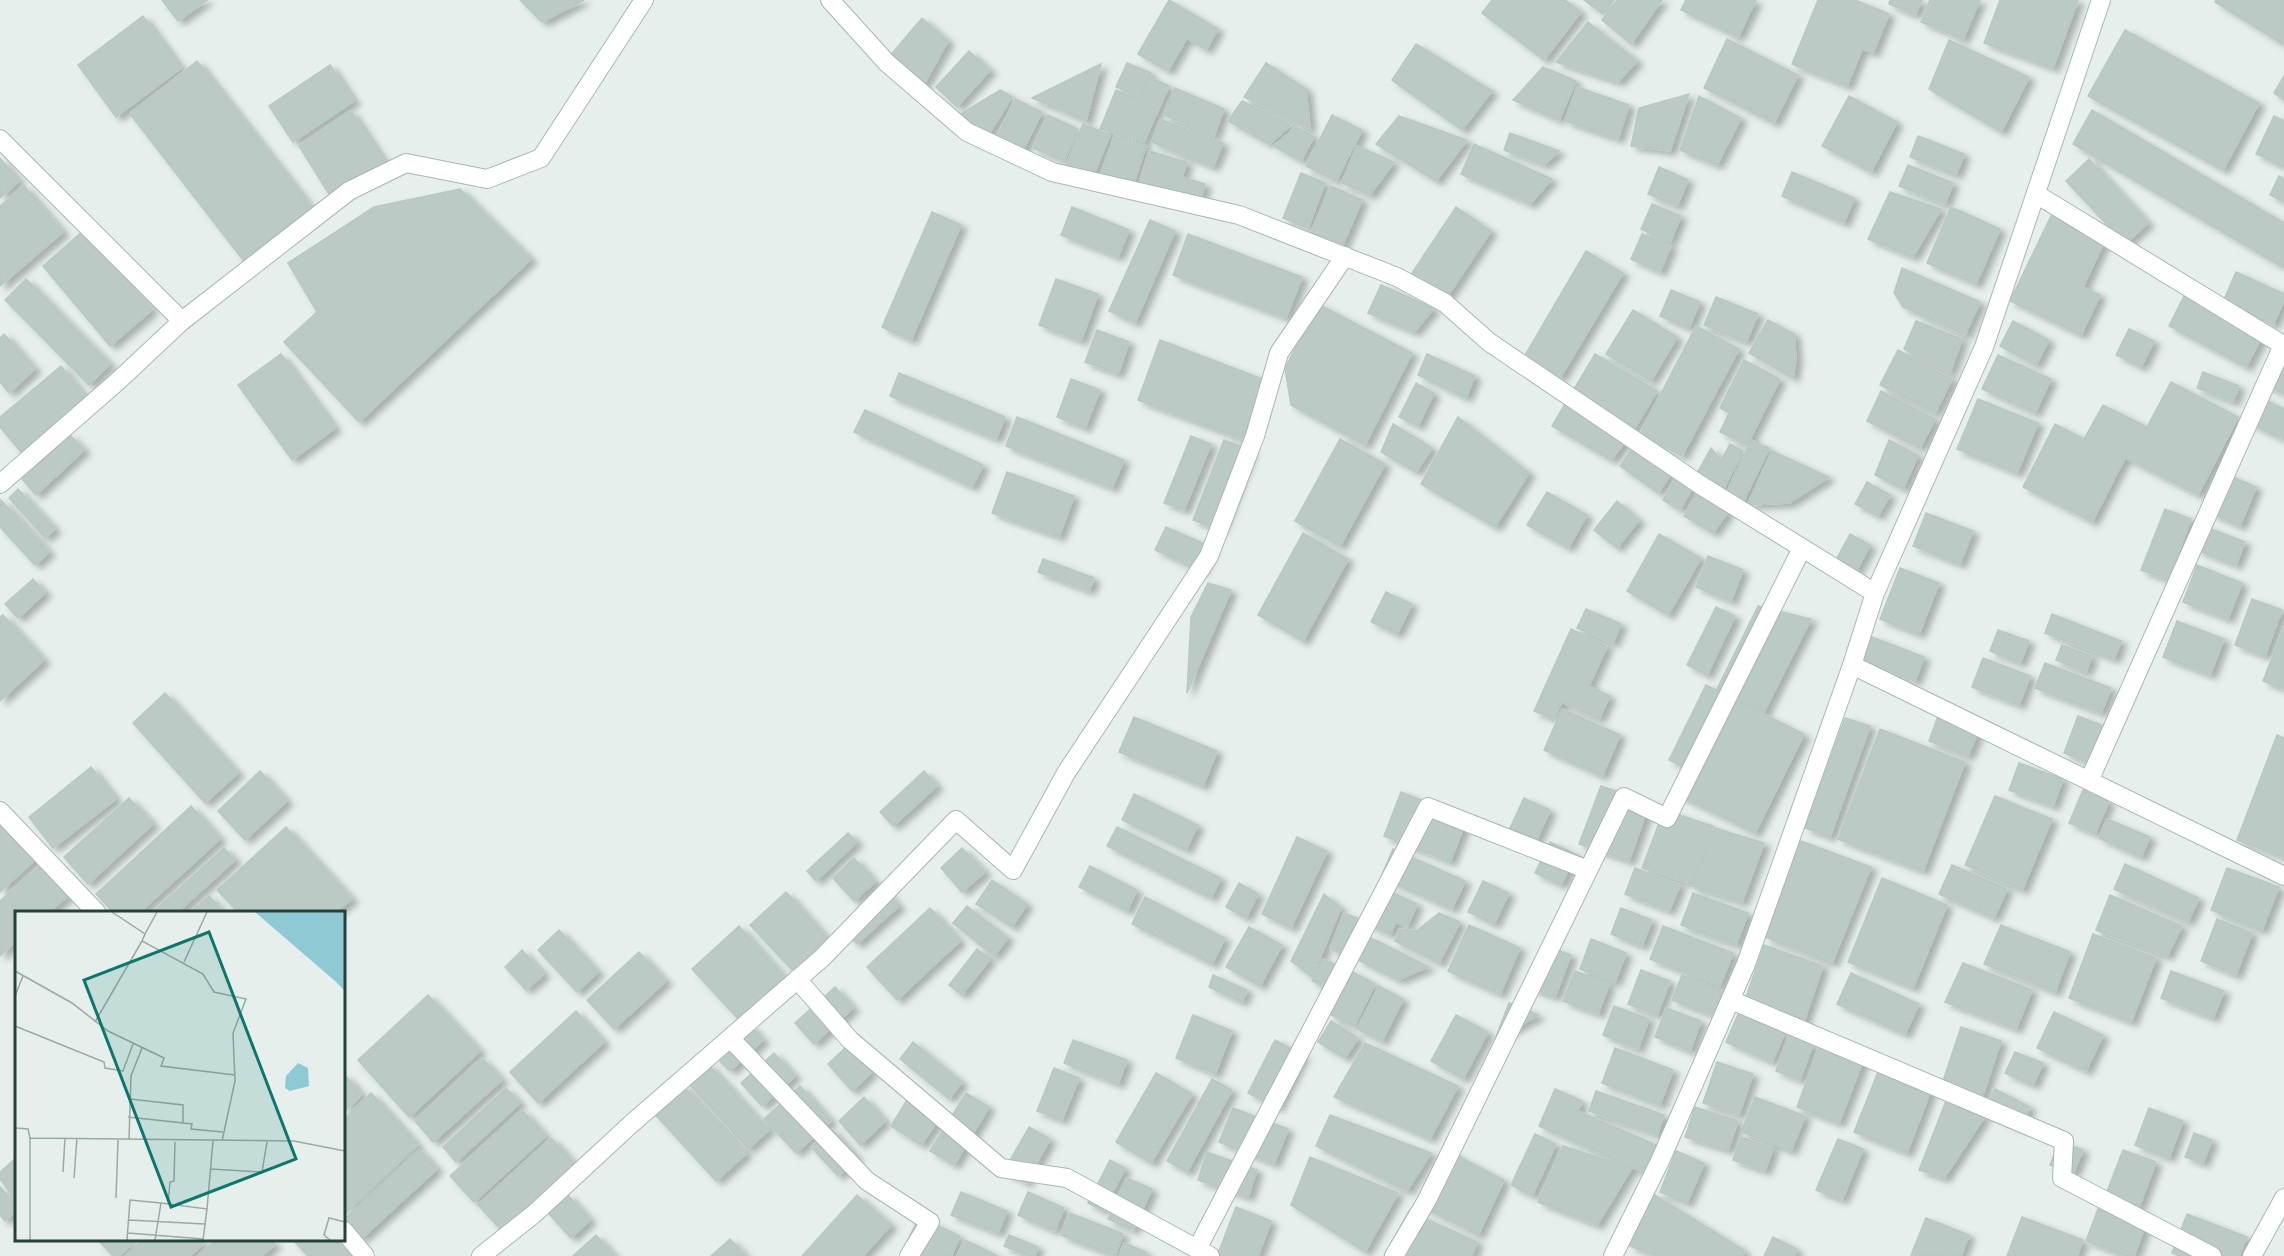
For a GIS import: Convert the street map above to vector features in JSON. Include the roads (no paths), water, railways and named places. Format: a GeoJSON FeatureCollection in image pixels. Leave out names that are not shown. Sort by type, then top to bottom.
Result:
{"type":"FeatureCollection","features":[{"type":"Feature","properties":{"kind":"street"},"geometry":{"type":"LineString","coordinates":[[0,484],[118,381],[182,321],[349,191],[406,163],[487,179],[541,158],[644,0]]}},
{"type":"Feature","properties":{"kind":"street"},"geometry":{"type":"LineString","coordinates":[[830,0],[887,63],[967,132],[1052,172],[1239,214],[1397,277],[1445,303],[1489,342],[1702,486],[1875,593]]}},
{"type":"Feature","properties":{"kind":"street"},"geometry":{"type":"LineString","coordinates":[[1613,1256],[1660,1161],[1746,964],[1852,665],[1875,593],[1984,347],[2102,0]]}},
{"type":"Feature","properties":{"kind":"street"},"geometry":{"type":"LineString","coordinates":[[0,139],[182,321]]}},
{"type":"Feature","properties":{"kind":"street"},"geometry":{"type":"LineString","coordinates":[[2036,194],[2283,345],[2089,781]]}},
{"type":"Feature","properties":{"kind":"street"},"geometry":{"type":"LineString","coordinates":[[481,1256],[534,1214],[630,1125],[822,958],[956,819],[1013,870],[1066,773],[1209,556],[1255,436],[1279,353],[1345,256]]}},
{"type":"Feature","properties":{"kind":"street"},"geometry":{"type":"LineString","coordinates":[[1394,1256],[1427,1200],[1624,797],[1667,818],[1802,548]]}},
{"type":"Feature","properties":{"kind":"street"},"geometry":{"type":"LineString","coordinates":[[1852,665],[2284,876]]}},
{"type":"Feature","properties":{"kind":"street"},"geometry":{"type":"LineString","coordinates":[[797,979],[850,1040],[1001,1167],[1067,1179],[1204,1252],[1428,807],[1588,870]]}},
{"type":"Feature","properties":{"kind":"street"},"geometry":{"type":"LineString","coordinates":[[0,811],[95,911]]}},
{"type":"Feature","properties":{"kind":"street"},"geometry":{"type":"LineString","coordinates":[[1731,1000],[2064,1141],[2062,1178],[2212,1256]]}},
{"type":"Feature","properties":{"kind":"street"},"geometry":{"type":"LineString","coordinates":[[730,1038],[867,1181],[930,1222],[909,1256]]}},
{"type":"Feature","properties":{"kind":"street"},"geometry":{"type":"LineString","coordinates":[[2252,1256],[2284,1198]]}},
{"type":"Feature","properties":{"kind":"street"},"geometry":{"type":"LineString","coordinates":[[345,1232],[365,1256]]}}]}
